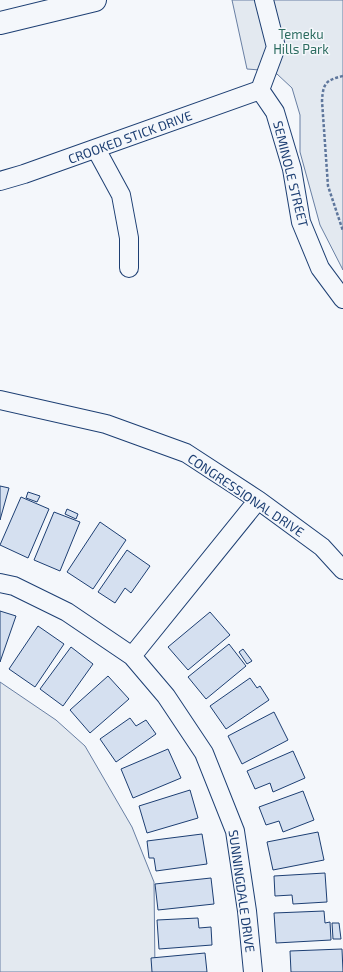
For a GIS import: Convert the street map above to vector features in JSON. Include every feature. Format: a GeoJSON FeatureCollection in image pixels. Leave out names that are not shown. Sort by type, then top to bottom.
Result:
{"type":"FeatureCollection","features":[{"type":"Feature","properties":{"kind":"main road"},"geometry":{"type":"LineString","coordinates":[[0,23],[95,0]]}},
{"type":"Feature","properties":{"kind":"street"},"geometry":{"type":"LineString","coordinates":[[260,90],[276,47],[264,0]]}},
{"type":"Feature","properties":{"kind":"street","name":"CROOKED STICK DRIVE"},"geometry":{"type":"LineString","coordinates":[[0,181],[96,149],[260,90]]}},
{"type":"Feature","properties":{"kind":"street","name":"SEMINOLE STREET"},"geometry":{"type":"LineString","coordinates":[[260,90],[275,112],[292,169],[301,222],[320,268],[343,299]]}},
{"type":"Feature","properties":{"kind":"street"},"geometry":{"type":"LineString","coordinates":[[96,149],[121,196],[129,238],[129,268]]}},
{"type":"Feature","properties":{"kind":"street","name":"CONGRESSIONAL DRIVE"},"geometry":{"type":"LineString","coordinates":[[0,400],[106,424],[186,453],[258,500],[322,547],[343,570]]}},
{"type":"Feature","properties":{"kind":"street"},"geometry":{"type":"LineString","coordinates":[[132,656],[258,500]]}},
{"type":"Feature","properties":{"kind":"street","name":"SUNNINGDALE DRIVE"},"geometry":{"type":"LineString","coordinates":[[0,582],[14,586],[66,612],[132,656],[166,696],[204,753],[235,831],[247,911],[253,972]]}},
{"type":"Feature","properties":{"kind":"path"},"geometry":{"type":"LineString","coordinates":[[343,76],[330,79],[325,84],[322,92],[328,186],[343,231]]}},
{"type":"Feature","properties":{"kind":"green space","name":"Temeku Hills Park"},"geometry":{"type":"Polygon","coordinates":[[[232,0],[343,0],[343,270],[320,225],[300,152],[300,115],[292,88],[277,74],[247,69],[232,0]]]}},
{"type":"Feature","properties":{"kind":"green space"},"geometry":{"type":"Polygon","coordinates":[[[0,682],[56,720],[85,746],[132,827],[154,882],[155,972],[0,972],[0,682]]]}},
{"type":"Feature","properties":{"kind":"building"},"geometry":{"type":"Polygon","coordinates":[[[0,486],[9,488],[0,520],[0,486]]]}},
{"type":"Feature","properties":{"kind":"building"},"geometry":{"type":"Polygon","coordinates":[[[28,492],[40,496],[37,502],[26,498],[28,492]]]}},
{"type":"Feature","properties":{"kind":"building"},"geometry":{"type":"Polygon","coordinates":[[[21,497],[49,509],[28,558],[0,545],[21,497]]]}},
{"type":"Feature","properties":{"kind":"building"},"geometry":{"type":"Polygon","coordinates":[[[67,509],[78,514],[76,519],[65,514],[67,509]]]}},
{"type":"Feature","properties":{"kind":"building"},"geometry":{"type":"Polygon","coordinates":[[[54,512],[80,522],[60,571],[34,560],[54,512]]]}},
{"type":"Feature","properties":{"kind":"building"},"geometry":{"type":"Polygon","coordinates":[[[100,522],[126,540],[93,589],[67,572],[100,522]]]}},
{"type":"Feature","properties":{"kind":"building"},"geometry":{"type":"Polygon","coordinates":[[[127,550],[150,566],[131,593],[125,588],[115,603],[98,592],[127,550]]]}},
{"type":"Feature","properties":{"kind":"building"},"geometry":{"type":"Polygon","coordinates":[[[0,611],[16,616],[0,662],[0,611]]]}},
{"type":"Feature","properties":{"kind":"building"},"geometry":{"type":"Polygon","coordinates":[[[210,612],[230,635],[188,670],[168,647],[210,612]]]}},
{"type":"Feature","properties":{"kind":"building"},"geometry":{"type":"Polygon","coordinates":[[[38,626],[64,644],[35,687],[9,669],[38,626]]]}},
{"type":"Feature","properties":{"kind":"building"},"geometry":{"type":"Polygon","coordinates":[[[229,644],[246,666],[206,699],[188,677],[229,644]]]}},
{"type":"Feature","properties":{"kind":"building"},"geometry":{"type":"Polygon","coordinates":[[[71,647],[93,664],[63,706],[40,689],[71,647]]]}},
{"type":"Feature","properties":{"kind":"building"},"geometry":{"type":"Polygon","coordinates":[[[243,649],[252,661],[247,664],[239,652],[243,649]]]}},
{"type":"Feature","properties":{"kind":"building"},"geometry":{"type":"Polygon","coordinates":[[[108,676],[129,699],[90,733],[70,710],[108,676]]]}},
{"type":"Feature","properties":{"kind":"building"},"geometry":{"type":"Polygon","coordinates":[[[250,678],[257,688],[260,686],[269,700],[226,729],[210,706],[250,678]]]}},
{"type":"Feature","properties":{"kind":"building"},"geometry":{"type":"Polygon","coordinates":[[[274,712],[288,740],[242,764],[228,736],[274,712]]]}},
{"type":"Feature","properties":{"kind":"building"},"geometry":{"type":"Polygon","coordinates":[[[130,718],[136,726],[146,720],[156,734],[116,762],[100,739],[130,718]]]}},
{"type":"Feature","properties":{"kind":"building"},"geometry":{"type":"Polygon","coordinates":[[[168,749],[181,778],[133,798],[121,769],[168,749]]]}},
{"type":"Feature","properties":{"kind":"building"},"geometry":{"type":"Polygon","coordinates":[[[293,751],[305,778],[273,792],[270,783],[255,789],[247,771],[293,751]]]}},
{"type":"Feature","properties":{"kind":"building"},"geometry":{"type":"Polygon","coordinates":[[[190,790],[198,818],[147,833],[139,806],[190,790]]]}},
{"type":"Feature","properties":{"kind":"building"},"geometry":{"type":"Polygon","coordinates":[[[303,791],[314,820],[283,832],[279,821],[266,825],[259,807],[303,791]]]}},
{"type":"Feature","properties":{"kind":"building"},"geometry":{"type":"Polygon","coordinates":[[[318,832],[324,860],[273,870],[267,842],[318,832]]]}},
{"type":"Feature","properties":{"kind":"building"},"geometry":{"type":"Polygon","coordinates":[[[202,834],[207,864],[156,871],[154,858],[149,858],[147,841],[202,834]]]}},
{"type":"Feature","properties":{"kind":"building"},"geometry":{"type":"Polygon","coordinates":[[[325,873],[327,902],[293,904],[292,895],[275,896],[274,876],[325,873]]]}},
{"type":"Feature","properties":{"kind":"building"},"geometry":{"type":"Polygon","coordinates":[[[211,878],[214,904],[158,910],[155,884],[211,878]]]}},
{"type":"Feature","properties":{"kind":"building"},"geometry":{"type":"Polygon","coordinates":[[[324,911],[325,923],[330,922],[331,940],[276,943],[274,913],[324,911]]]}},
{"type":"Feature","properties":{"kind":"building"},"geometry":{"type":"Polygon","coordinates":[[[198,918],[199,928],[211,927],[212,945],[159,949],[157,920],[198,918]]]}},
{"type":"Feature","properties":{"kind":"building"},"geometry":{"type":"Polygon","coordinates":[[[332,923],[339,923],[341,939],[333,939],[332,923]]]}},
{"type":"Feature","properties":{"kind":"building"},"geometry":{"type":"Polygon","coordinates":[[[342,949],[343,972],[291,972],[290,951],[342,949]]]}},
{"type":"Feature","properties":{"kind":"building"},"geometry":{"type":"Polygon","coordinates":[[[205,953],[207,972],[152,972],[151,958],[205,953]]]}}]}
